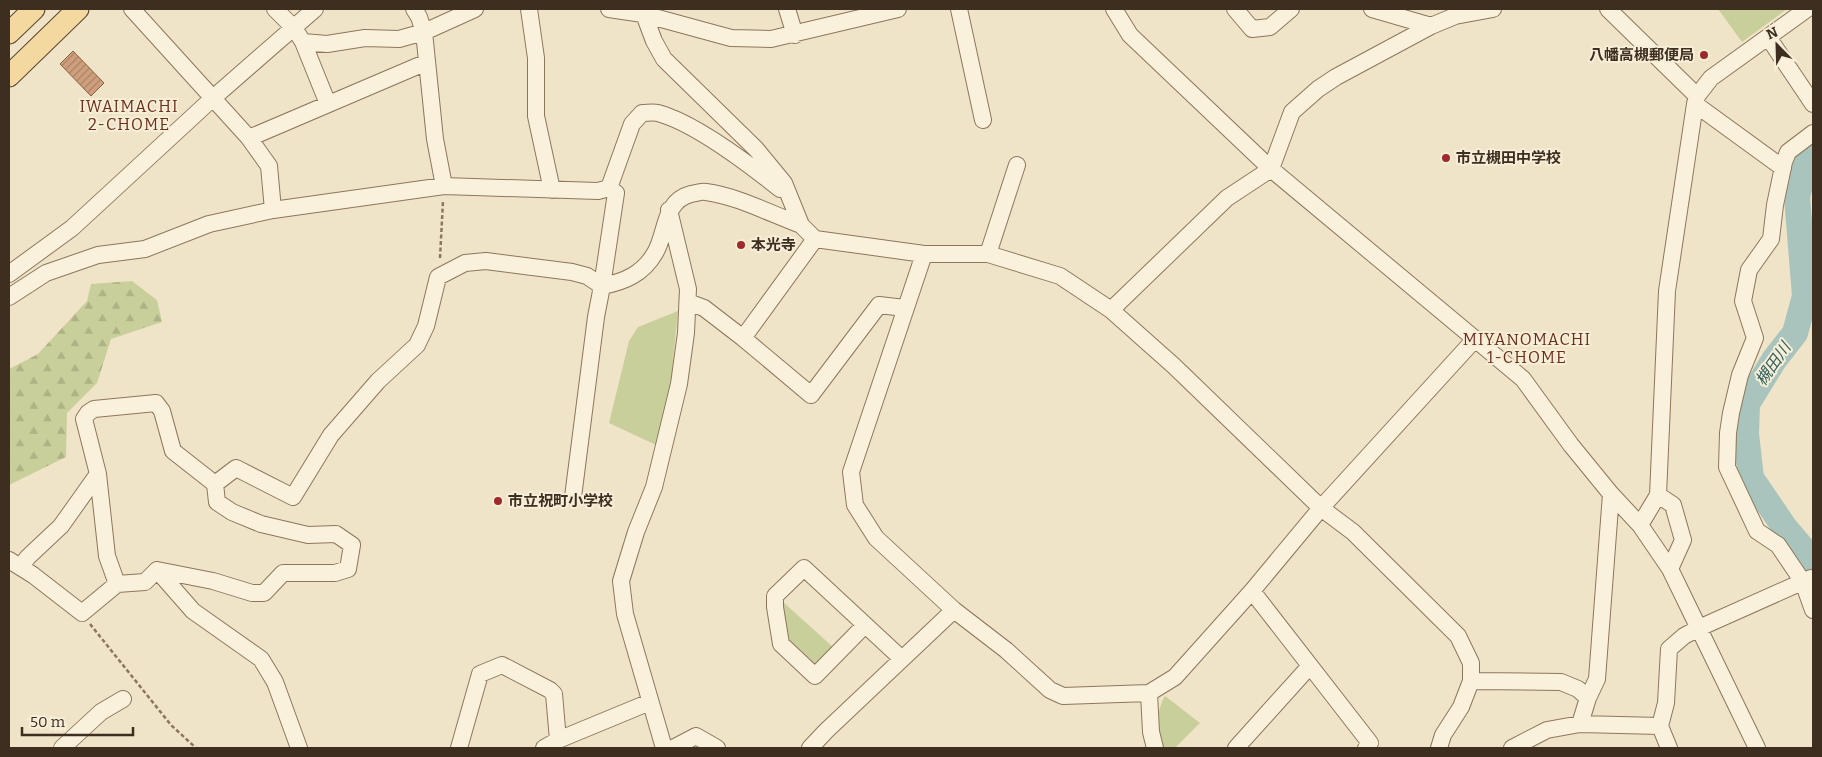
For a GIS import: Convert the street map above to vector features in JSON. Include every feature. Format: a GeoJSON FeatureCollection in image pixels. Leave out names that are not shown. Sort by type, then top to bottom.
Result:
{"type":"FeatureCollection","features":[{"type":"Feature","properties":{"kind":"main road"},"geometry":{"type":"LineString","coordinates":[[9,33],[34,9]]}},
{"type":"Feature","properties":{"kind":"main road"},"geometry":{"type":"LineString","coordinates":[[9,76],[78,9]]}},
{"type":"Feature","properties":{"kind":"street"},"geometry":{"type":"LineString","coordinates":[[132,9],[249,138],[270,166],[273,210]]}},
{"type":"Feature","properties":{"kind":"street"},"geometry":{"type":"LineString","coordinates":[[275,9],[294,28],[303,42],[328,104]]}},
{"type":"Feature","properties":{"kind":"street"},"geometry":{"type":"LineString","coordinates":[[9,274],[72,228],[213,98],[315,9]]}},
{"type":"Feature","properties":{"kind":"street"},"geometry":{"type":"LineString","coordinates":[[414,9],[424,32],[435,139],[444,186]]}},
{"type":"Feature","properties":{"kind":"street"},"geometry":{"type":"LineString","coordinates":[[303,42],[327,44],[365,38],[399,38],[424,32],[475,9]]}},
{"type":"Feature","properties":{"kind":"street"},"geometry":{"type":"LineString","coordinates":[[529,9],[536,58],[536,116],[552,190]]}},
{"type":"Feature","properties":{"kind":"street"},"geometry":{"type":"LineString","coordinates":[[610,9],[642,12],[731,38],[771,40],[898,9]]}},
{"type":"Feature","properties":{"kind":"street"},"geometry":{"type":"LineString","coordinates":[[786,9],[795,34]]}},
{"type":"Feature","properties":{"kind":"street"},"geometry":{"type":"LineString","coordinates":[[959,9],[983,120]]}},
{"type":"Feature","properties":{"kind":"street"},"geometry":{"type":"LineString","coordinates":[[1114,9],[1130,35],[1271,169],[1523,379],[1611,494],[1640,525],[1670,569],[1757,748]]}},
{"type":"Feature","properties":{"kind":"street"},"geometry":{"type":"LineString","coordinates":[[1235,9],[1252,28],[1270,27],[1291,9]]}},
{"type":"Feature","properties":{"kind":"street"},"geometry":{"type":"LineString","coordinates":[[1372,9],[1430,26]]}},
{"type":"Feature","properties":{"kind":"street"},"geometry":{"type":"LineString","coordinates":[[1111,310],[1227,198],[1271,169],[1292,112],[1318,89],[1336,77],[1453,12],[1494,9]]}},
{"type":"Feature","properties":{"kind":"street"},"geometry":{"type":"LineString","coordinates":[[1608,9],[1696,100],[1783,168]]}},
{"type":"Feature","properties":{"kind":"street"},"geometry":{"type":"LineString","coordinates":[[1640,525],[1658,495],[1667,291],[1696,100],[1711,78],[1807,9]]}},
{"type":"Feature","properties":{"kind":"street"},"geometry":{"type":"LineString","coordinates":[[642,12],[664,59],[756,149],[784,183],[801,225]]}},
{"type":"Feature","properties":{"kind":"street"},"geometry":{"type":"LineString","coordinates":[[1768,37],[1813,104]]}},
{"type":"Feature","properties":{"kind":"street"},"geometry":{"type":"LineString","coordinates":[[249,138],[427,62]]}},
{"type":"Feature","properties":{"kind":"street"},"geometry":{"type":"LineString","coordinates":[[609,188],[632,124],[642,113],[657,113],[684,124],[718,144],[761,174],[789,197]]}},
{"type":"Feature","properties":{"kind":"street"},"geometry":{"type":"LineString","coordinates":[[1813,133],[1788,152],[1775,205],[1771,239],[1749,270],[1742,300],[1755,338],[1740,375],[1731,413],[1728,433],[1727,467],[1758,531],[1778,546],[1808,580],[1813,610]]}},
{"type":"Feature","properties":{"kind":"street"},"geometry":{"type":"LineString","coordinates":[[988,254],[1017,165]]}},
{"type":"Feature","properties":{"kind":"street"},"geometry":{"type":"LineString","coordinates":[[9,297],[46,273],[98,255],[145,249],[209,224],[273,210],[444,186],[598,191],[609,188]]}},
{"type":"Feature","properties":{"kind":"street"},"geometry":{"type":"LineString","coordinates":[[572,497],[596,317],[616,193],[609,188]]}},
{"type":"Feature","properties":{"kind":"street"},"geometry":{"type":"LineString","coordinates":[[215,484],[236,468],[293,497],[331,435],[378,381],[416,345],[426,326],[438,277],[465,263],[486,261],[572,272],[587,276],[602,286],[621,282],[640,271],[655,253],[669,210],[683,196],[704,192],[734,199],[801,225],[815,238],[924,254],[988,254],[1060,276],[1111,310],[1174,366],[1321,508],[1353,532],[1458,636],[1471,663],[1471,681],[1460,707],[1444,735],[1440,748]]}},
{"type":"Feature","properties":{"kind":"street"},"geometry":{"type":"LineString","coordinates":[[664,748],[625,614],[621,581],[636,532],[654,488],[679,384],[686,333],[688,289],[669,210]]}},
{"type":"Feature","properties":{"kind":"street"},"geometry":{"type":"LineString","coordinates":[[743,338],[815,238]]}},
{"type":"Feature","properties":{"kind":"street"},"geometry":{"type":"LineString","coordinates":[[924,254],[851,472],[854,505],[876,538],[954,610],[1006,650],[1050,690],[1063,696],[1149,693],[1175,677],[1252,591],[1321,508],[1475,339]]}},
{"type":"Feature","properties":{"kind":"street"},"geometry":{"type":"LineString","coordinates":[[688,302],[704,308],[811,395],[879,305],[905,308]]}},
{"type":"Feature","properties":{"kind":"street"},"geometry":{"type":"LineString","coordinates":[[117,584],[107,556],[98,474],[84,419],[94,409],[156,403],[162,411],[173,451],[215,484],[217,502],[232,512],[261,524],[308,535],[336,534],[352,545],[348,569],[335,573],[283,573],[264,593],[252,593],[213,581],[157,570]]}},
{"type":"Feature","properties":{"kind":"street"},"geometry":{"type":"LineString","coordinates":[[14,564],[28,557],[61,526],[98,474]]}},
{"type":"Feature","properties":{"kind":"street"},"geometry":{"type":"LineString","coordinates":[[1580,724],[1588,698],[1597,679],[1611,494]]}},
{"type":"Feature","properties":{"kind":"street"},"geometry":{"type":"LineString","coordinates":[[1658,495],[1673,505],[1684,540],[1670,569]]}},
{"type":"Feature","properties":{"kind":"street"},"geometry":{"type":"LineString","coordinates":[[14,564],[33,574],[82,613],[117,584],[145,582],[157,570]]}},
{"type":"Feature","properties":{"kind":"street"},"geometry":{"type":"LineString","coordinates":[[866,625],[815,676],[781,644],[775,596],[804,568],[866,625],[902,659]]}},
{"type":"Feature","properties":{"kind":"street"},"geometry":{"type":"LineString","coordinates":[[157,570],[193,611],[261,659],[274,682],[299,748]]}},
{"type":"Feature","properties":{"kind":"street"},"geometry":{"type":"LineString","coordinates":[[1669,748],[1660,726],[1666,703],[1669,649],[1684,636],[1699,628],[1808,580]]}},
{"type":"Feature","properties":{"kind":"street"},"geometry":{"type":"LineString","coordinates":[[1252,591],[1309,667],[1370,742],[1366,748]]}},
{"type":"Feature","properties":{"kind":"street"},"geometry":{"type":"LineString","coordinates":[[810,748],[954,610]]}},
{"type":"Feature","properties":{"kind":"street"},"geometry":{"type":"LineString","coordinates":[[459,748],[480,674],[502,665],[550,690],[554,694],[551,744],[650,702]]}},
{"type":"Feature","properties":{"kind":"street"},"geometry":{"type":"LineString","coordinates":[[1236,748],[1309,667]]}},
{"type":"Feature","properties":{"kind":"street"},"geometry":{"type":"LineString","coordinates":[[1471,681],[1561,682],[1578,689],[1588,698]]}},
{"type":"Feature","properties":{"kind":"street"},"geometry":{"type":"LineString","coordinates":[[1149,693],[1151,732],[1155,748]]}},
{"type":"Feature","properties":{"kind":"street"},"geometry":{"type":"LineString","coordinates":[[62,748],[100,712],[123,700]]}},
{"type":"Feature","properties":{"kind":"street"},"geometry":{"type":"LineString","coordinates":[[1512,748],[1547,730],[1580,724],[1660,726]]}},
{"type":"Feature","properties":{"kind":"street"},"geometry":{"type":"LineString","coordinates":[[673,748],[696,736],[716,748]]}},
{"type":"Feature","properties":{"kind":"path"},"geometry":{"type":"LineString","coordinates":[[438,277],[444,186]]}},
{"type":"Feature","properties":{"kind":"path"},"geometry":{"type":"LineString","coordinates":[[82,613],[171,725],[196,748]]}},
{"type":"Feature","properties":{"kind":"green space"},"geometry":{"type":"Polygon","coordinates":[[[1718,9],[1787,9],[1742,42],[1718,9]]]}},
{"type":"Feature","properties":{"kind":"green space"},"geometry":{"type":"Polygon","coordinates":[[[132,281],[157,300],[162,322],[111,339],[97,383],[67,413],[66,457],[9,485],[9,369],[38,354],[87,301],[91,284],[132,281]]]}},
{"type":"Feature","properties":{"kind":"green space"},"geometry":{"type":"Polygon","coordinates":[[[678,311],[670,390],[656,445],[609,423],[629,341],[638,327],[678,311]]]}},
{"type":"Feature","properties":{"kind":"green space"},"geometry":{"type":"Polygon","coordinates":[[[782,601],[834,648],[816,664],[812,663],[786,640],[782,601]]]}},
{"type":"Feature","properties":{"kind":"green space"},"geometry":{"type":"Polygon","coordinates":[[[1165,696],[1200,723],[1175,748],[1161,748],[1158,728],[1159,715],[1165,696]]]}},
{"type":"Feature","properties":{"kind":"building"},"geometry":{"type":"Polygon","coordinates":[[[73,51],[104,83],[91,96],[60,64],[73,51]]]}},
{"type":"Feature","properties":{"kind":"waterway","name":"槻田川"},"geometry":{"type":"LineString","coordinates":[[1813,151],[1808,155],[1797,197],[1805,296],[1795,333],[1774,360],[1747,404],[1746,434],[1751,478],[1785,528],[1813,561]]}},
{"type":"Feature","properties":{"kind":"place","name":"八幡高槻郵便局"},"geometry":{"type":"Point","coordinates":[1704,55]}},
{"type":"Feature","properties":{"kind":"place","name":"市立槻田中学校"},"geometry":{"type":"Point","coordinates":[1446,158]}},
{"type":"Feature","properties":{"kind":"place","name":"本光寺"},"geometry":{"type":"Point","coordinates":[741,245]}},
{"type":"Feature","properties":{"kind":"place","name":"市立祝町小学校"},"geometry":{"type":"Point","coordinates":[498,501]}},
{"type":"Feature","properties":{"kind":"district","name":"IWAIMACHI 2-CHOME"},"geometry":{"type":"Point","coordinates":[129,115]}},
{"type":"Feature","properties":{"kind":"district","name":"MIYANOMACHI 1-CHOME"},"geometry":{"type":"Point","coordinates":[1527,348]}}]}
